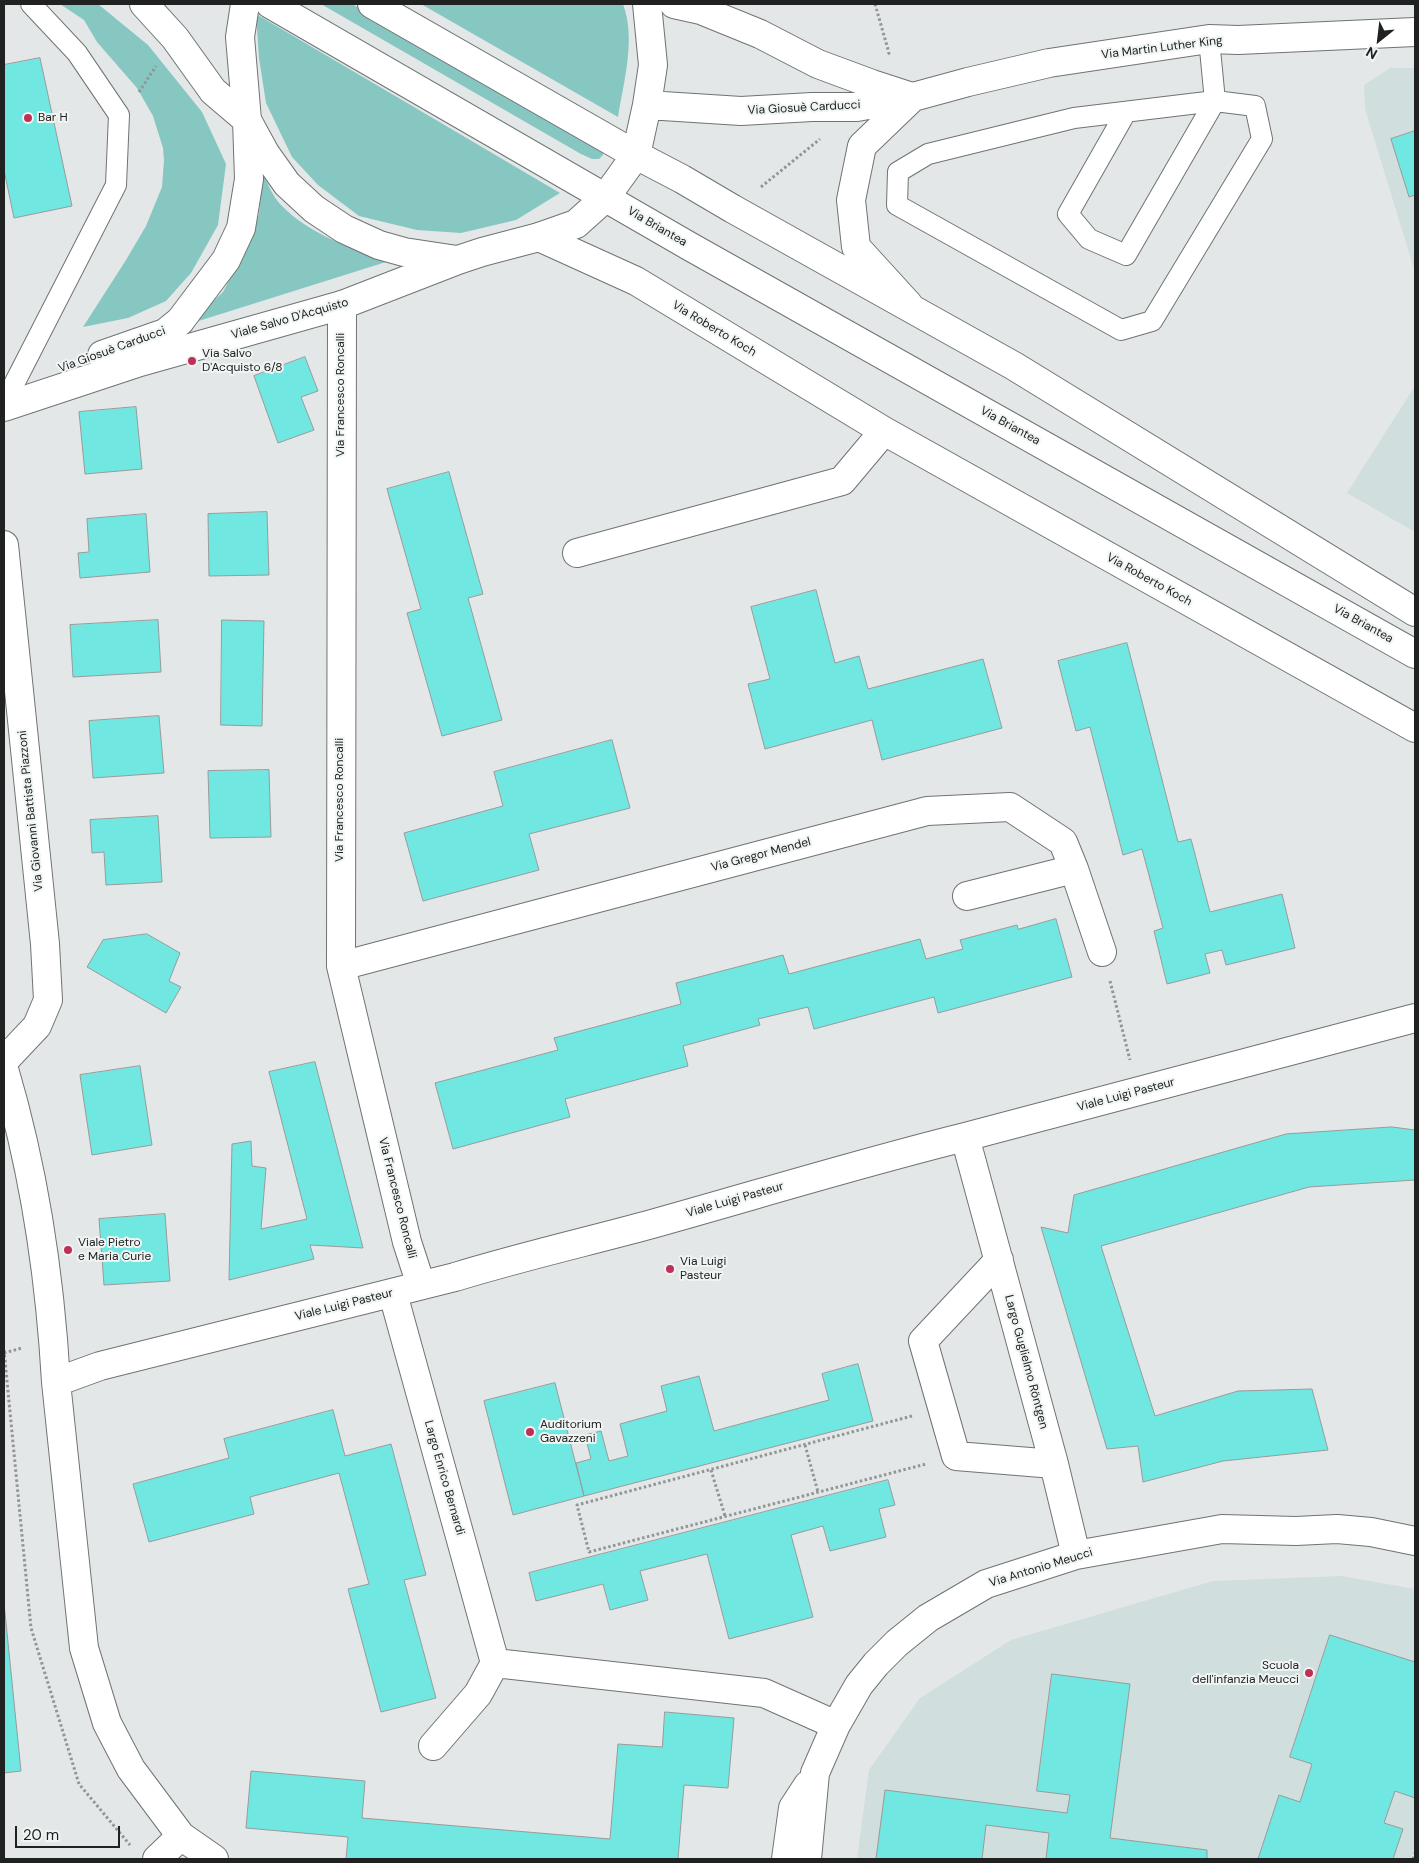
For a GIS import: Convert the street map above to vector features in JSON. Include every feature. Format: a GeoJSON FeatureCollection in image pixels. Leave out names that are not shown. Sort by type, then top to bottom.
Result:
{"type":"FeatureCollection","features":[{"type":"Feature","properties":{"kind":"street","name":"Via Giosuè Carducci"},"geometry":{"type":"LineString","coordinates":[[144,4],[175,38],[213,91],[246,120],[265,153],[287,184],[314,210],[344,229],[379,245],[404,252],[458,260],[539,237],[576,224],[604,198],[636,156],[647,105],[653,64],[647,4]]}},
{"type":"Feature","properties":{"kind":"street","name":"Via Giosuè Carducci"},"geometry":{"type":"LineString","coordinates":[[7,394],[164,333],[180,321],[226,260],[241,228],[249,179],[240,37],[246,4]]}},
{"type":"Feature","properties":{"kind":"street"},"geometry":{"type":"LineString","coordinates":[[270,4],[604,198]]}},
{"type":"Feature","properties":{"kind":"street"},"geometry":{"type":"LineString","coordinates":[[372,4],[636,156],[682,179],[1014,366],[1415,612]]}},
{"type":"Feature","properties":{"kind":"street","name":"Via Giosuè Carducci"},"geometry":{"type":"LineString","coordinates":[[674,4],[701,10],[760,34],[818,64],[913,97]]}},
{"type":"Feature","properties":{"kind":"street","name":"Via Martin Luther King"},"geometry":{"type":"LineString","coordinates":[[913,97],[1049,63],[1209,40],[1415,32]]}},
{"type":"Feature","properties":{"kind":"street","name":"Via Giosuè Carducci"},"geometry":{"type":"LineString","coordinates":[[647,105],[741,111],[812,107],[857,107],[913,97]]}},
{"type":"Feature","properties":{"kind":"street"},"geometry":{"type":"LineString","coordinates":[[913,97],[862,146],[851,200],[856,247],[913,309]]}},
{"type":"Feature","properties":{"kind":"street","name":"Via Briantea"},"geometry":{"type":"LineString","coordinates":[[604,198],[1415,654]]}},
{"type":"Feature","properties":{"kind":"street","name":"Via Roberto Koch"},"geometry":{"type":"LineString","coordinates":[[539,237],[636,281],[884,431],[1415,728]]}},
{"type":"Feature","properties":{"kind":"street","name":"Viale Salvo D'Acquisto"},"geometry":{"type":"LineString","coordinates":[[7,394],[140,362],[342,305],[458,260]]}},
{"type":"Feature","properties":{"kind":"street","name":"Via Francesco Roncalli"},"geometry":{"type":"LineString","coordinates":[[342,305],[340,966],[407,1242],[421,1285]]}},
{"type":"Feature","properties":{"kind":"street"},"geometry":{"type":"LineString","coordinates":[[577,553],[842,481],[884,431]]}},
{"type":"Feature","properties":{"kind":"street","name":"Via Giovanni Battista Piazzoni"},"geometry":{"type":"LineString","coordinates":[[4,545],[48,1000],[37,1026],[4,1061]]}},
{"type":"Feature","properties":{"kind":"street","name":"Via Gregor Mendel"},"geometry":{"type":"LineString","coordinates":[[340,966],[927,811],[1010,807],[1062,842],[1074,869],[1102,952]]}},
{"type":"Feature","properties":{"kind":"street"},"geometry":{"type":"LineString","coordinates":[[967,896],[1074,869]]}},
{"type":"Feature","properties":{"kind":"street","name":"Viale Luigi Pasteur"},"geometry":{"type":"LineString","coordinates":[[56,1382],[100,1366],[393,1294],[651,1224],[892,1155],[1139,1092],[1415,1018]]}},
{"type":"Feature","properties":{"kind":"street"},"geometry":{"type":"LineString","coordinates":[[4,1069],[17,1112],[40,1226],[84,1648],[107,1723],[131,1769],[181,1836],[214,1859]]}},
{"type":"Feature","properties":{"kind":"street","name":"Largo Guglielmo Röntgen"},"geometry":{"type":"LineString","coordinates":[[965,1137],[1054,1464],[1076,1555]]}},
{"type":"Feature","properties":{"kind":"street"},"geometry":{"type":"LineString","coordinates":[[999,1260],[923,1341],[956,1456],[1054,1464]]}},
{"type":"Feature","properties":{"kind":"street","name":"Largo Enrico Bernardi"},"geometry":{"type":"LineString","coordinates":[[393,1294],[495,1663]]}},
{"type":"Feature","properties":{"kind":"street","name":"Via Antonio Meucci"},"geometry":{"type":"LineString","coordinates":[[786,1859],[793,1808],[815,1773],[836,1726],[860,1685],[876,1664],[897,1643],[928,1618],[986,1584],[1076,1555],[1222,1529],[1296,1531],[1337,1529],[1371,1532],[1415,1541]]}},
{"type":"Feature","properties":{"kind":"street"},"geometry":{"type":"LineString","coordinates":[[433,1746],[478,1694],[495,1663],[764,1693],[836,1726]]}},
{"type":"Feature","properties":{"kind":"street","name":"Via Antonio Meucci"},"geometry":{"type":"LineString","coordinates":[[807,1859],[815,1773]]}},
{"type":"Feature","properties":{"kind":"street"},"geometry":{"type":"LineString","coordinates":[[157,1859],[181,1836]]}},
{"type":"Feature","properties":{"kind":"lane"},"geometry":{"type":"LineString","coordinates":[[7,394],[116,186],[119,115],[77,53],[31,4]]}},
{"type":"Feature","properties":{"kind":"lane"},"geometry":{"type":"LineString","coordinates":[[1126,112],[1068,214],[1089,239],[1126,255],[1214,101],[1209,40]]}},
{"type":"Feature","properties":{"kind":"lane"},"geometry":{"type":"LineString","coordinates":[[1214,101],[1255,106],[1262,139],[1152,321],[1121,330],[897,205],[898,172],[928,154],[1074,118],[1214,101]]}},
{"type":"Feature","properties":{"kind":"path"},"geometry":{"type":"LineString","coordinates":[[872,84],[889,52],[876,4]]}},
{"type":"Feature","properties":{"kind":"path"},"geometry":{"type":"LineString","coordinates":[[733,209],[792,163],[857,107]]}},
{"type":"Feature","properties":{"kind":"path"},"geometry":{"type":"LineString","coordinates":[[1102,952],[1139,1092]]}},
{"type":"Feature","properties":{"kind":"path"},"geometry":{"type":"LineString","coordinates":[[942,1408],[577,1506],[589,1552],[956,1456]]}},
{"type":"Feature","properties":{"kind":"path"},"geometry":{"type":"LineString","coordinates":[[805,1444],[818,1492]]}},
{"type":"Feature","properties":{"kind":"path"},"geometry":{"type":"LineString","coordinates":[[711,1470],[725,1516]]}},
{"type":"Feature","properties":{"kind":"path"},"geometry":{"type":"LineString","coordinates":[[1413,1859],[1415,1853]]}},
{"type":"Feature","properties":{"kind":"shaded area"},"geometry":{"type":"Polygon","coordinates":[[[60,4],[98,4],[148,45],[202,112],[226,164],[218,225],[191,273],[166,301],[128,318],[83,327],[146,226],[162,187],[164,160],[163,148],[153,116],[137,88],[97,42],[84,20],[60,4]]]}},
{"type":"Feature","properties":{"kind":"shaded area"},"geometry":{"type":"Polygon","coordinates":[[[321,4],[352,4],[497,86],[603,150],[603,155],[599,159],[592,159],[581,154],[321,4]]]}},
{"type":"Feature","properties":{"kind":"shaded area"},"geometry":{"type":"Polygon","coordinates":[[[421,4],[623,4],[627,17],[629,45],[618,117],[421,4]]]}},
{"type":"Feature","properties":{"kind":"shaded area"},"geometry":{"type":"Polygon","coordinates":[[[256,14],[560,193],[516,220],[461,233],[417,230],[359,216],[318,185],[292,157],[266,103],[259,58],[256,14]]]}},
{"type":"Feature","properties":{"kind":"shaded area"},"geometry":{"type":"Polygon","coordinates":[[[1390,68],[1415,68],[1415,272],[1365,109],[1364,85],[1390,68]]]}},
{"type":"Feature","properties":{"kind":"shaded area"},"geometry":{"type":"Polygon","coordinates":[[[263,174],[278,202],[304,224],[330,239],[386,262],[189,324],[223,292],[248,245],[259,214],[263,174]]]}},
{"type":"Feature","properties":{"kind":"shaded area"},"geometry":{"type":"Polygon","coordinates":[[[1415,386],[1415,532],[1347,493],[1415,386]]]}},
{"type":"Feature","properties":{"kind":"shaded area"},"geometry":{"type":"Polygon","coordinates":[[[1342,1576],[1415,1589],[1415,1845],[1411,1859],[857,1859],[869,1770],[920,1698],[1011,1640],[1213,1581],[1342,1576]]]}},
{"type":"Feature","properties":{"kind":"building","name":"Bar H"},"geometry":{"type":"Polygon","coordinates":[[[40,58],[72,206],[14,218],[4,170],[4,65],[40,58]]]}},
{"type":"Feature","properties":{"kind":"building"},"geometry":{"type":"Polygon","coordinates":[[[1415,131],[1415,195],[1409,197],[1391,139],[1415,131]]]}},
{"type":"Feature","properties":{"kind":"building"},"geometry":{"type":"Polygon","coordinates":[[[305,357],[318,391],[301,397],[314,430],[278,443],[254,376],[305,357]]]}},
{"type":"Feature","properties":{"kind":"building"},"geometry":{"type":"Polygon","coordinates":[[[136,407],[142,469],[85,474],[79,412],[136,407]]]}},
{"type":"Feature","properties":{"kind":"building"},"geometry":{"type":"Polygon","coordinates":[[[449,472],[483,594],[468,598],[502,720],[442,736],[407,613],[421,609],[387,489],[449,472]]]}},
{"type":"Feature","properties":{"kind":"building"},"geometry":{"type":"Polygon","coordinates":[[[267,512],[269,575],[209,576],[208,514],[267,512]]]}},
{"type":"Feature","properties":{"kind":"building"},"geometry":{"type":"Polygon","coordinates":[[[146,514],[150,572],[80,578],[78,553],[89,552],[87,519],[146,514]]]}},
{"type":"Feature","properties":{"kind":"building"},"geometry":{"type":"Polygon","coordinates":[[[816,590],[835,663],[859,656],[868,689],[983,659],[1002,728],[882,760],[872,720],[765,749],[748,684],[770,679],[751,607],[816,590]]]}},
{"type":"Feature","properties":{"kind":"building"},"geometry":{"type":"Polygon","coordinates":[[[158,620],[161,672],[73,677],[70,625],[158,620]]]}},
{"type":"Feature","properties":{"kind":"building"},"geometry":{"type":"Polygon","coordinates":[[[222,620],[264,621],[262,726],[221,725],[222,620]]]}},
{"type":"Feature","properties":{"kind":"building"},"geometry":{"type":"Polygon","coordinates":[[[1127,643],[1178,842],[1191,839],[1210,912],[1282,894],[1295,948],[1226,965],[1222,950],[1205,954],[1210,973],[1167,984],[1154,931],[1163,928],[1142,849],[1123,855],[1090,727],[1076,731],[1058,661],[1127,643]]]}},
{"type":"Feature","properties":{"kind":"building"},"geometry":{"type":"Polygon","coordinates":[[[159,716],[164,773],[93,778],[89,721],[159,716]]]}},
{"type":"Feature","properties":{"kind":"building"},"geometry":{"type":"Polygon","coordinates":[[[612,740],[630,808],[529,834],[539,870],[423,901],[404,833],[503,806],[494,772],[612,740]]]}},
{"type":"Feature","properties":{"kind":"building"},"geometry":{"type":"Polygon","coordinates":[[[269,770],[271,837],[210,838],[208,771],[269,770]]]}},
{"type":"Feature","properties":{"kind":"building"},"geometry":{"type":"Polygon","coordinates":[[[158,816],[162,882],[106,885],[104,852],[92,853],[90,820],[158,816]]]}},
{"type":"Feature","properties":{"kind":"building"},"geometry":{"type":"Polygon","coordinates":[[[1056,919],[1072,977],[938,1013],[934,997],[814,1029],[808,1007],[758,1019],[760,1025],[683,1046],[688,1066],[565,1099],[570,1117],[453,1149],[435,1083],[558,1050],[554,1038],[681,1004],[676,983],[783,955],[789,974],[920,939],[926,959],[963,949],[960,940],[1017,925],[1018,929],[1056,919]]]}},
{"type":"Feature","properties":{"kind":"building"},"geometry":{"type":"Polygon","coordinates":[[[147,934],[180,953],[169,981],[181,987],[166,1013],[87,967],[103,940],[147,934]]]}},
{"type":"Feature","properties":{"kind":"building"},"geometry":{"type":"Polygon","coordinates":[[[315,1062],[363,1248],[310,1245],[314,1259],[229,1280],[232,1144],[251,1141],[252,1166],[266,1168],[261,1229],[307,1219],[269,1072],[315,1062]]]}},
{"type":"Feature","properties":{"kind":"building"},"geometry":{"type":"Polygon","coordinates":[[[140,1066],[152,1145],[92,1155],[80,1075],[140,1066]]]}},
{"type":"Feature","properties":{"kind":"building"},"geometry":{"type":"Polygon","coordinates":[[[1392,1127],[1415,1130],[1415,1180],[1309,1187],[1101,1246],[1155,1416],[1238,1391],[1312,1389],[1328,1450],[1223,1461],[1143,1482],[1138,1446],[1107,1449],[1041,1227],[1068,1233],[1074,1195],[1286,1134],[1392,1127]]]}},
{"type":"Feature","properties":{"kind":"building"},"geometry":{"type":"Polygon","coordinates":[[[165,1214],[170,1281],[104,1285],[99,1219],[165,1214]]]}},
{"type":"Feature","properties":{"kind":"building"},"geometry":{"type":"Polygon","coordinates":[[[858,1364],[873,1421],[584,1496],[576,1463],[591,1459],[585,1435],[601,1431],[609,1461],[628,1456],[620,1424],[667,1411],[661,1386],[699,1376],[714,1431],[829,1400],[822,1374],[858,1364]]]}},
{"type":"Feature","properties":{"kind":"building","name":"Auditorium Gavazzeni"},"geometry":{"type":"Polygon","coordinates":[[[555,1383],[584,1496],[513,1515],[484,1401],[555,1383]]]}},
{"type":"Feature","properties":{"kind":"building"},"geometry":{"type":"Polygon","coordinates":[[[333,1410],[345,1456],[391,1444],[426,1575],[404,1580],[436,1698],[381,1712],[348,1589],[369,1584],[339,1473],[250,1497],[254,1514],[149,1542],[133,1484],[229,1458],[224,1439],[333,1410]]]}},
{"type":"Feature","properties":{"kind":"building"},"geometry":{"type":"Polygon","coordinates":[[[888,1480],[895,1505],[879,1509],[886,1537],[830,1551],[823,1526],[791,1535],[813,1617],[729,1639],[707,1554],[640,1571],[648,1600],[610,1610],[603,1584],[536,1601],[529,1573],[888,1480]]]}},
{"type":"Feature","properties":{"kind":"building"},"geometry":{"type":"Polygon","coordinates":[[[4,1603],[21,1771],[4,1773],[4,1603]]]}},
{"type":"Feature","properties":{"kind":"building"},"geometry":{"type":"Polygon","coordinates":[[[1330,1635],[1415,1662],[1415,1798],[1395,1791],[1384,1823],[1403,1829],[1393,1859],[1258,1859],[1279,1795],[1300,1802],[1312,1764],[1290,1757],[1330,1635]]]}},
{"type":"Feature","properties":{"kind":"building"},"geometry":{"type":"Polygon","coordinates":[[[1052,1674],[1130,1684],[1110,1838],[1207,1850],[1207,1859],[1046,1859],[1049,1833],[986,1825],[982,1859],[876,1859],[885,1790],[1067,1813],[1070,1795],[1037,1791],[1052,1674]]]}},
{"type":"Feature","properties":{"kind":"building"},"geometry":{"type":"Polygon","coordinates":[[[665,1712],[734,1718],[728,1788],[684,1785],[678,1859],[346,1859],[348,1837],[246,1828],[251,1771],[365,1781],[362,1818],[610,1839],[618,1744],[662,1747],[665,1712]]]}},
{"type":"Feature","properties":{"kind":"place","name":"Bar H"},"geometry":{"type":"Point","coordinates":[28,118]}},
{"type":"Feature","properties":{"kind":"place","name":"Via Salvo D'Acquisto 6/8"},"geometry":{"type":"Point","coordinates":[192,361]}},
{"type":"Feature","properties":{"kind":"place","name":"Viale Pietro e Maria Curie"},"geometry":{"type":"Point","coordinates":[68,1250]}},
{"type":"Feature","properties":{"kind":"place","name":"Via Luigi Pasteur"},"geometry":{"type":"Point","coordinates":[670,1269]}},
{"type":"Feature","properties":{"kind":"place","name":"Auditorium Gavazzeni"},"geometry":{"type":"Point","coordinates":[530,1432]}},
{"type":"Feature","properties":{"kind":"place","name":"Scuola dell'infanzia Meucci"},"geometry":{"type":"Point","coordinates":[1309,1673]}}]}
